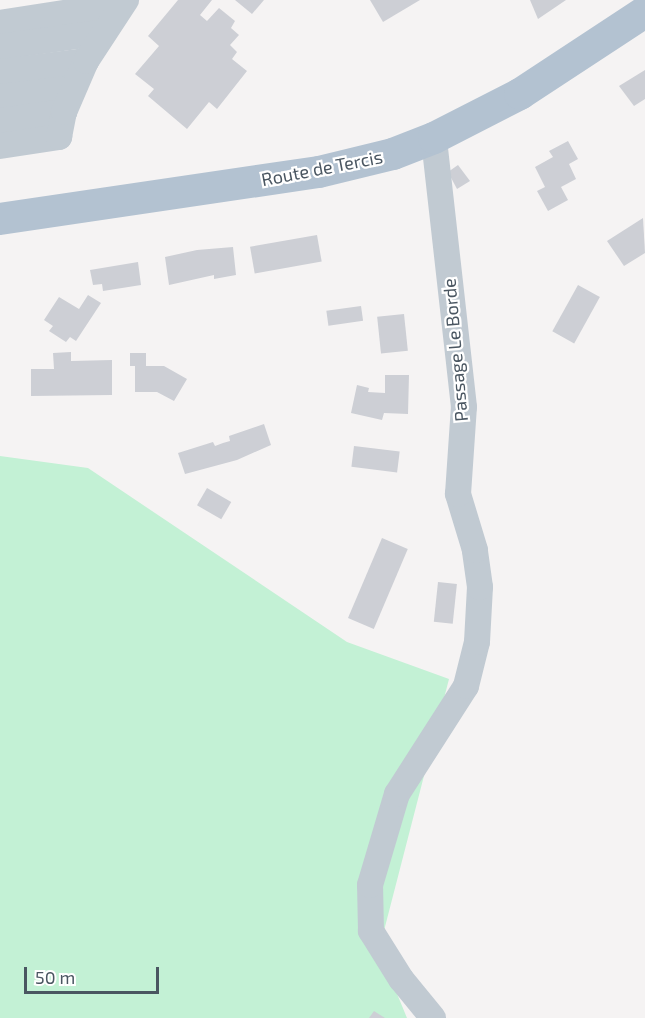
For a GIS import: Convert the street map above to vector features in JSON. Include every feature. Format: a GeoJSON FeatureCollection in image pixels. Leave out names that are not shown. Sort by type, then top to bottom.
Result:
{"type":"FeatureCollection","features":[{"type":"Feature","properties":{"kind":"main road","name":"Route de Tercis"},"geometry":{"type":"LineString","coordinates":[[0,219],[319,172],[393,154],[434,138],[520,94],[645,12]]}},
{"type":"Feature","properties":{"kind":"street"},"geometry":{"type":"LineString","coordinates":[[0,23],[121,1]]}},
{"type":"Feature","properties":{"kind":"street"},"geometry":{"type":"LineString","coordinates":[[0,146],[59,137],[64,112],[73,88],[121,1]]}},
{"type":"Feature","properties":{"kind":"street"},"geometry":{"type":"LineString","coordinates":[[0,47],[104,32]]}},
{"type":"Feature","properties":{"kind":"street"},"geometry":{"type":"LineString","coordinates":[[0,72],[86,61]]}},
{"type":"Feature","properties":{"kind":"street"},"geometry":{"type":"LineString","coordinates":[[0,97],[73,88]]}},
{"type":"Feature","properties":{"kind":"street"},"geometry":{"type":"LineString","coordinates":[[0,121],[64,112]]}},
{"type":"Feature","properties":{"kind":"street","name":"Passage Le Borde"},"geometry":{"type":"LineString","coordinates":[[433,1018],[400,979],[371,931],[370,885],[397,794],[466,686],[477,642],[480,587],[475,550],[458,494],[464,407],[434,138]]}},
{"type":"Feature","properties":{"kind":"green space"},"geometry":{"type":"Polygon","coordinates":[[[0,456],[88,468],[347,642],[449,679],[379,950],[407,1018],[0,1018],[0,456]]]}},
{"type":"Feature","properties":{"kind":"building"},"geometry":{"type":"Polygon","coordinates":[[[178,0],[212,0],[200,15],[207,21],[219,8],[235,21],[231,28],[239,35],[230,45],[237,52],[232,59],[247,71],[217,109],[209,102],[187,129],[148,96],[154,89],[135,74],[159,46],[148,36],[178,0]]]}},
{"type":"Feature","properties":{"kind":"building"},"geometry":{"type":"Polygon","coordinates":[[[235,0],[264,0],[252,14],[235,0]]]}},
{"type":"Feature","properties":{"kind":"building"},"geometry":{"type":"Polygon","coordinates":[[[370,0],[420,0],[383,22],[370,0]]]}},
{"type":"Feature","properties":{"kind":"building"},"geometry":{"type":"Polygon","coordinates":[[[530,0],[566,0],[538,19],[530,0]]]}},
{"type":"Feature","properties":{"kind":"building"},"geometry":{"type":"Polygon","coordinates":[[[645,70],[645,99],[634,106],[619,86],[645,70]]]}},
{"type":"Feature","properties":{"kind":"building"},"geometry":{"type":"Polygon","coordinates":[[[568,141],[578,159],[569,164],[576,179],[561,187],[568,200],[548,211],[537,191],[545,187],[535,167],[553,157],[549,151],[568,141]]]}},
{"type":"Feature","properties":{"kind":"building"},"geometry":{"type":"Polygon","coordinates":[[[458,165],[470,181],[457,189],[448,172],[458,165]]]}},
{"type":"Feature","properties":{"kind":"building"},"geometry":{"type":"Polygon","coordinates":[[[643,218],[645,253],[624,266],[607,241],[643,218]]]}},
{"type":"Feature","properties":{"kind":"building"},"geometry":{"type":"Polygon","coordinates":[[[317,235],[322,262],[255,273],[250,247],[317,235]]]}},
{"type":"Feature","properties":{"kind":"building"},"geometry":{"type":"Polygon","coordinates":[[[233,247],[236,275],[214,279],[214,275],[169,285],[165,257],[197,250],[233,247]]]}},
{"type":"Feature","properties":{"kind":"building"},"geometry":{"type":"Polygon","coordinates":[[[138,262],[141,285],[103,291],[102,284],[93,285],[90,270],[138,262]]]}},
{"type":"Feature","properties":{"kind":"building"},"geometry":{"type":"Polygon","coordinates":[[[578,285],[600,297],[574,343],[552,331],[578,285]]]}},
{"type":"Feature","properties":{"kind":"building"},"geometry":{"type":"Polygon","coordinates":[[[88,295],[101,303],[76,341],[70,337],[66,342],[49,331],[53,326],[44,320],[59,297],[79,309],[88,295]]]}},
{"type":"Feature","properties":{"kind":"building"},"geometry":{"type":"Polygon","coordinates":[[[361,306],[363,321],[328,326],[326,311],[361,306]]]}},
{"type":"Feature","properties":{"kind":"building"},"geometry":{"type":"Polygon","coordinates":[[[404,314],[408,351],[381,354],[377,317],[404,314]]]}},
{"type":"Feature","properties":{"kind":"building"},"geometry":{"type":"Polygon","coordinates":[[[71,352],[71,361],[112,360],[112,395],[31,396],[31,369],[54,369],[53,353],[71,352]]]}},
{"type":"Feature","properties":{"kind":"building"},"geometry":{"type":"Polygon","coordinates":[[[130,353],[146,353],[146,366],[164,366],[187,379],[174,401],[157,392],[135,392],[135,366],[130,366],[130,353]]]}},
{"type":"Feature","properties":{"kind":"building"},"geometry":{"type":"Polygon","coordinates":[[[385,375],[409,375],[408,414],[384,413],[382,420],[351,413],[357,385],[369,388],[368,392],[385,393],[385,375]]]}},
{"type":"Feature","properties":{"kind":"building"},"geometry":{"type":"Polygon","coordinates":[[[264,424],[271,445],[237,460],[185,474],[178,453],[213,442],[215,446],[230,441],[229,436],[264,424]]]}},
{"type":"Feature","properties":{"kind":"building"},"geometry":{"type":"Polygon","coordinates":[[[354,446],[400,452],[397,472],[351,467],[354,446]]]}},
{"type":"Feature","properties":{"kind":"building"},"geometry":{"type":"Polygon","coordinates":[[[207,488],[231,502],[221,519],[197,505],[207,488]]]}},
{"type":"Feature","properties":{"kind":"building"},"geometry":{"type":"Polygon","coordinates":[[[382,538],[408,549],[374,629],[348,618],[382,538]]]}},
{"type":"Feature","properties":{"kind":"building"},"geometry":{"type":"Polygon","coordinates":[[[438,582],[457,584],[453,624],[434,622],[438,582]]]}},
{"type":"Feature","properties":{"kind":"building"},"geometry":{"type":"Polygon","coordinates":[[[374,1011],[385,1018],[369,1018],[374,1011]]]}}]}
